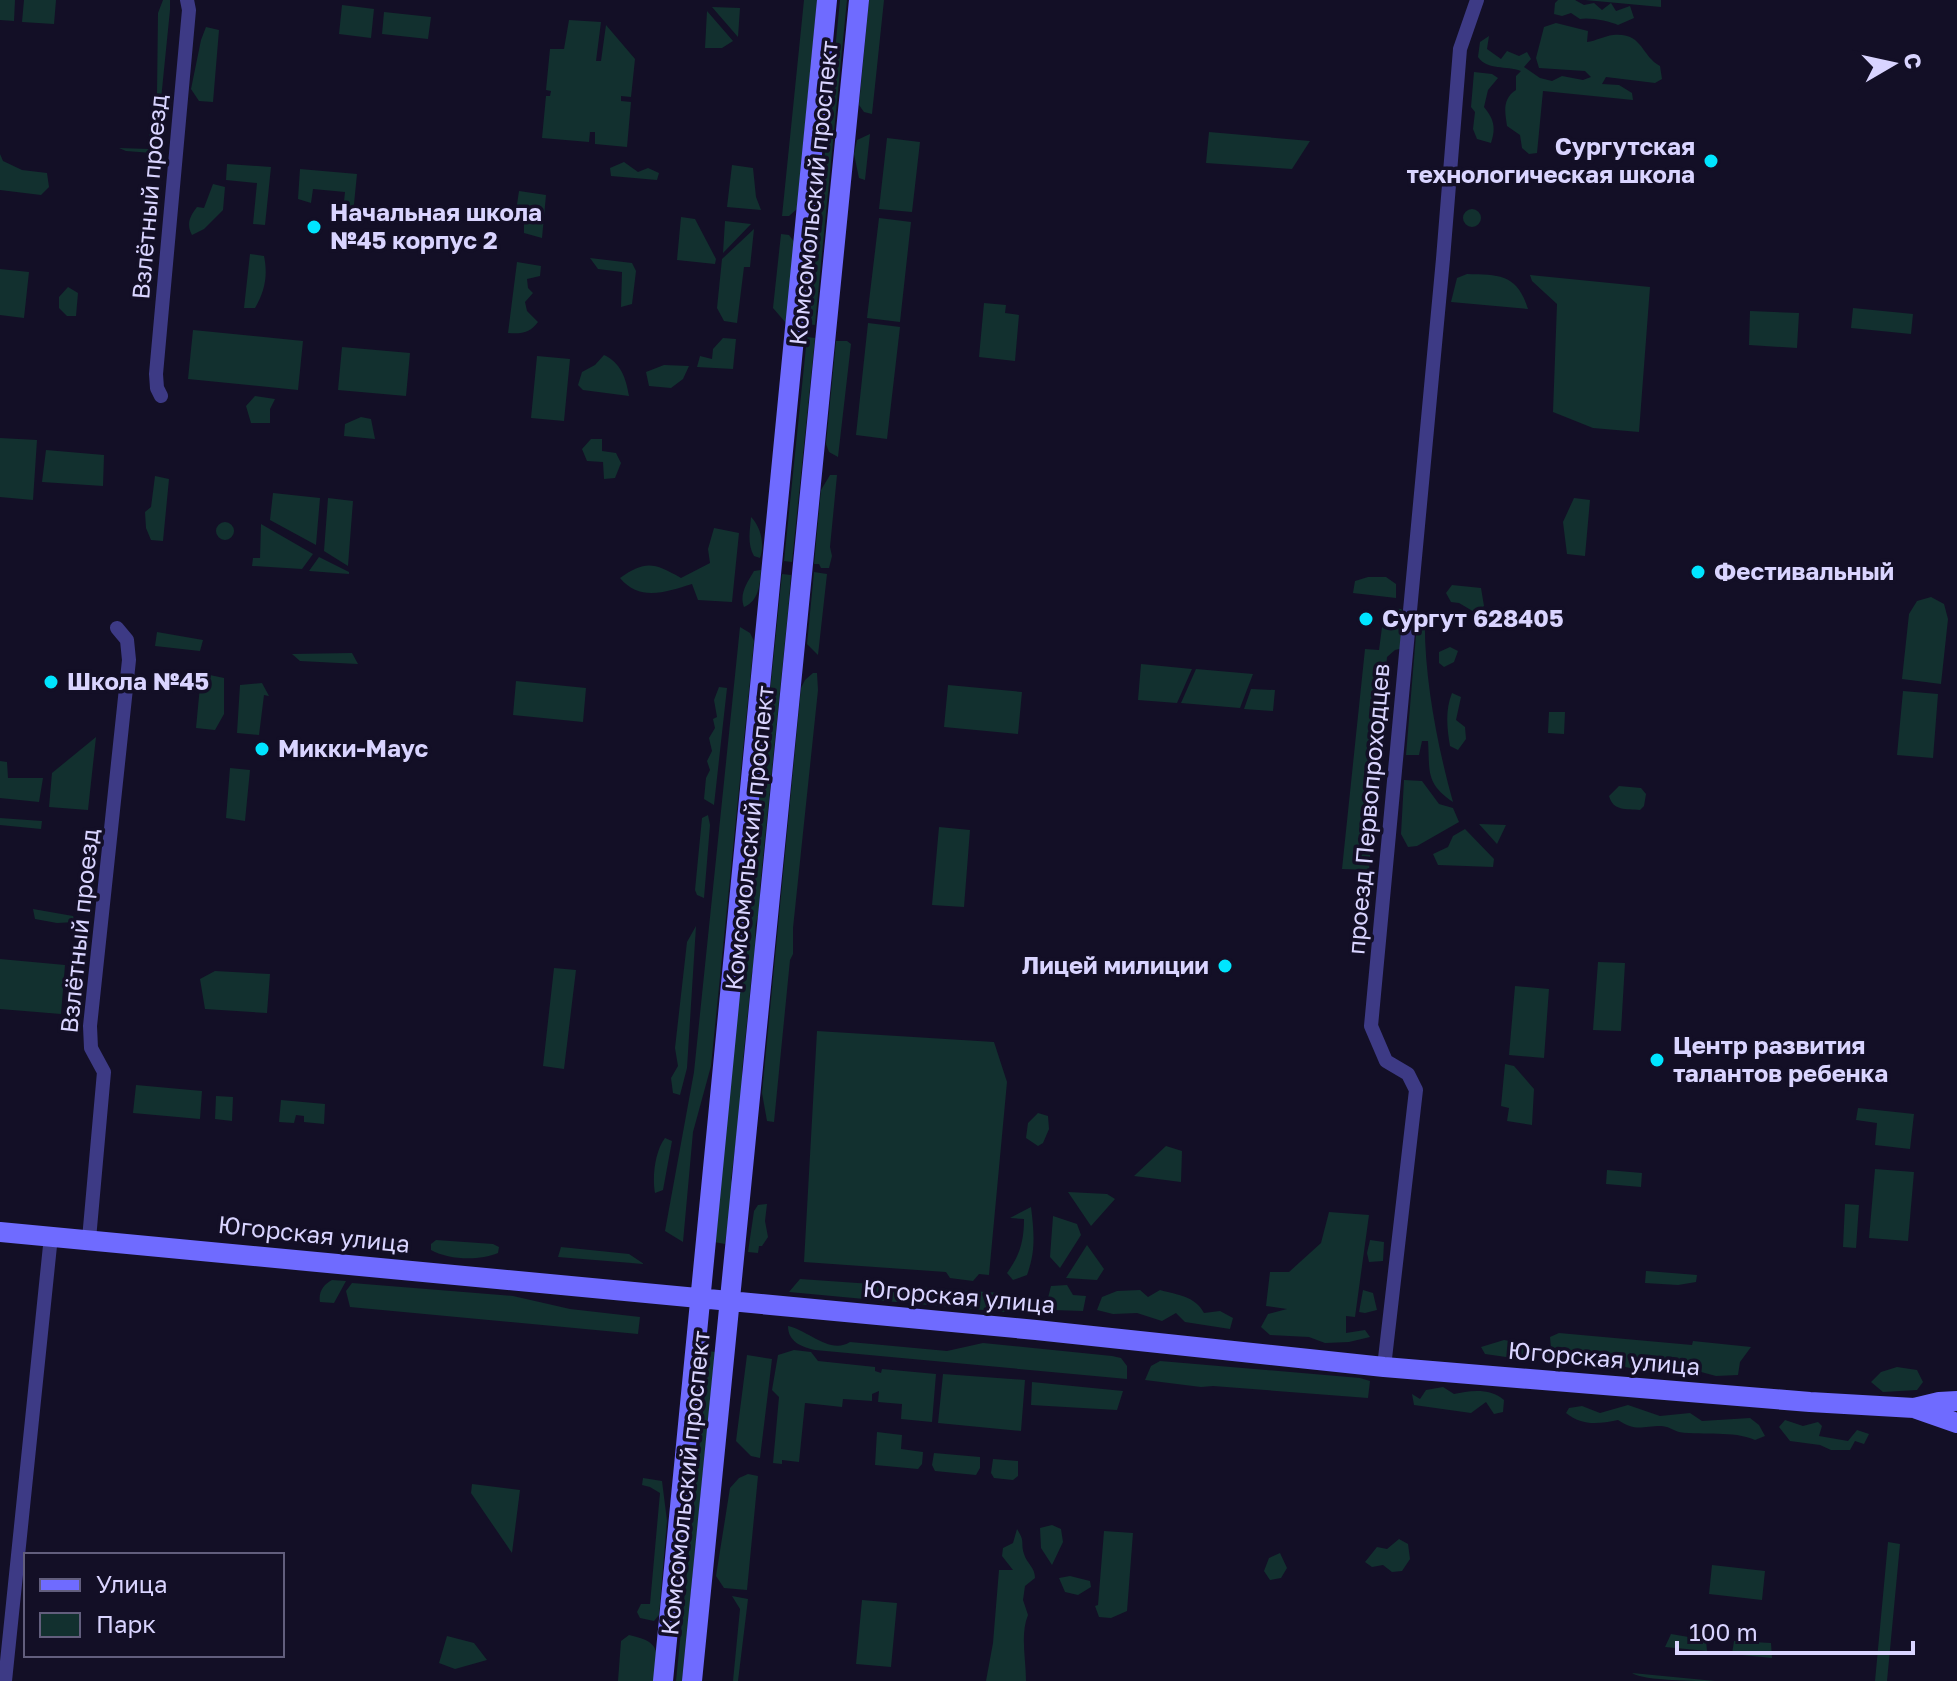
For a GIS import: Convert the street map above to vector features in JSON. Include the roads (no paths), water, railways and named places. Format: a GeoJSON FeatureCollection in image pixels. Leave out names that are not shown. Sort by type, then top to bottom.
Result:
{"type":"FeatureCollection","features":[{"type":"Feature","properties":{"kind":"main road","name":"Комсомольский проспект"},"geometry":{"type":"LineString","coordinates":[[663,1681],[827,0]]}},
{"type":"Feature","properties":{"kind":"main road","name":"Комсомольский проспект"},"geometry":{"type":"LineString","coordinates":[[692,1681],[859,0]]}},
{"type":"Feature","properties":{"kind":"main road","name":"Югорская улица"},"geometry":{"type":"LineString","coordinates":[[0,1232],[730,1300],[1384,1367],[1914,1408],[1957,1423]]}},
{"type":"Feature","properties":{"kind":"main road","name":"Югорская улица"},"geometry":{"type":"LineString","coordinates":[[1914,1408],[1957,1401]]}},
{"type":"Feature","properties":{"kind":"street","name":"Взлётный проезд"},"geometry":{"type":"LineString","coordinates":[[161,396],[156,374],[189,10],[187,0]]}},
{"type":"Feature","properties":{"kind":"street","name":"проезд Первопроходцев"},"geometry":{"type":"LineString","coordinates":[[1384,1367],[1416,1090],[1408,1074],[1386,1061],[1371,1026],[1460,49],[1477,0]]}},
{"type":"Feature","properties":{"kind":"street","name":"Взлётный проезд"},"geometry":{"type":"LineString","coordinates":[[89,1239],[104,1072],[91,1048],[90,1026],[129,660],[127,640],[117,628]]}},
{"type":"Feature","properties":{"kind":"street"},"geometry":{"type":"LineString","coordinates":[[5,1681],[51,1236]]}},
{"type":"Feature","properties":{"kind":"place","name":"Сургутская технологическая школа"},"geometry":{"type":"Point","coordinates":[1711,161]}},
{"type":"Feature","properties":{"kind":"place","name":"Начальная школа №45 корпус 2"},"geometry":{"type":"Point","coordinates":[314,227]}},
{"type":"Feature","properties":{"kind":"place","name":"Фестивальный"},"geometry":{"type":"Point","coordinates":[1698,572]}},
{"type":"Feature","properties":{"kind":"place","name":"Сургут 628405"},"geometry":{"type":"Point","coordinates":[1366,619]}},
{"type":"Feature","properties":{"kind":"place","name":"Школа №45"},"geometry":{"type":"Point","coordinates":[51,682]}},
{"type":"Feature","properties":{"kind":"place","name":"Микки-Маус"},"geometry":{"type":"Point","coordinates":[262,749]}},
{"type":"Feature","properties":{"kind":"place","name":"Лицей милиции"},"geometry":{"type":"Point","coordinates":[1225,966]}},
{"type":"Feature","properties":{"kind":"place","name":"Центр развития талантов ребенка"},"geometry":{"type":"Point","coordinates":[1657,1060]}}]}
